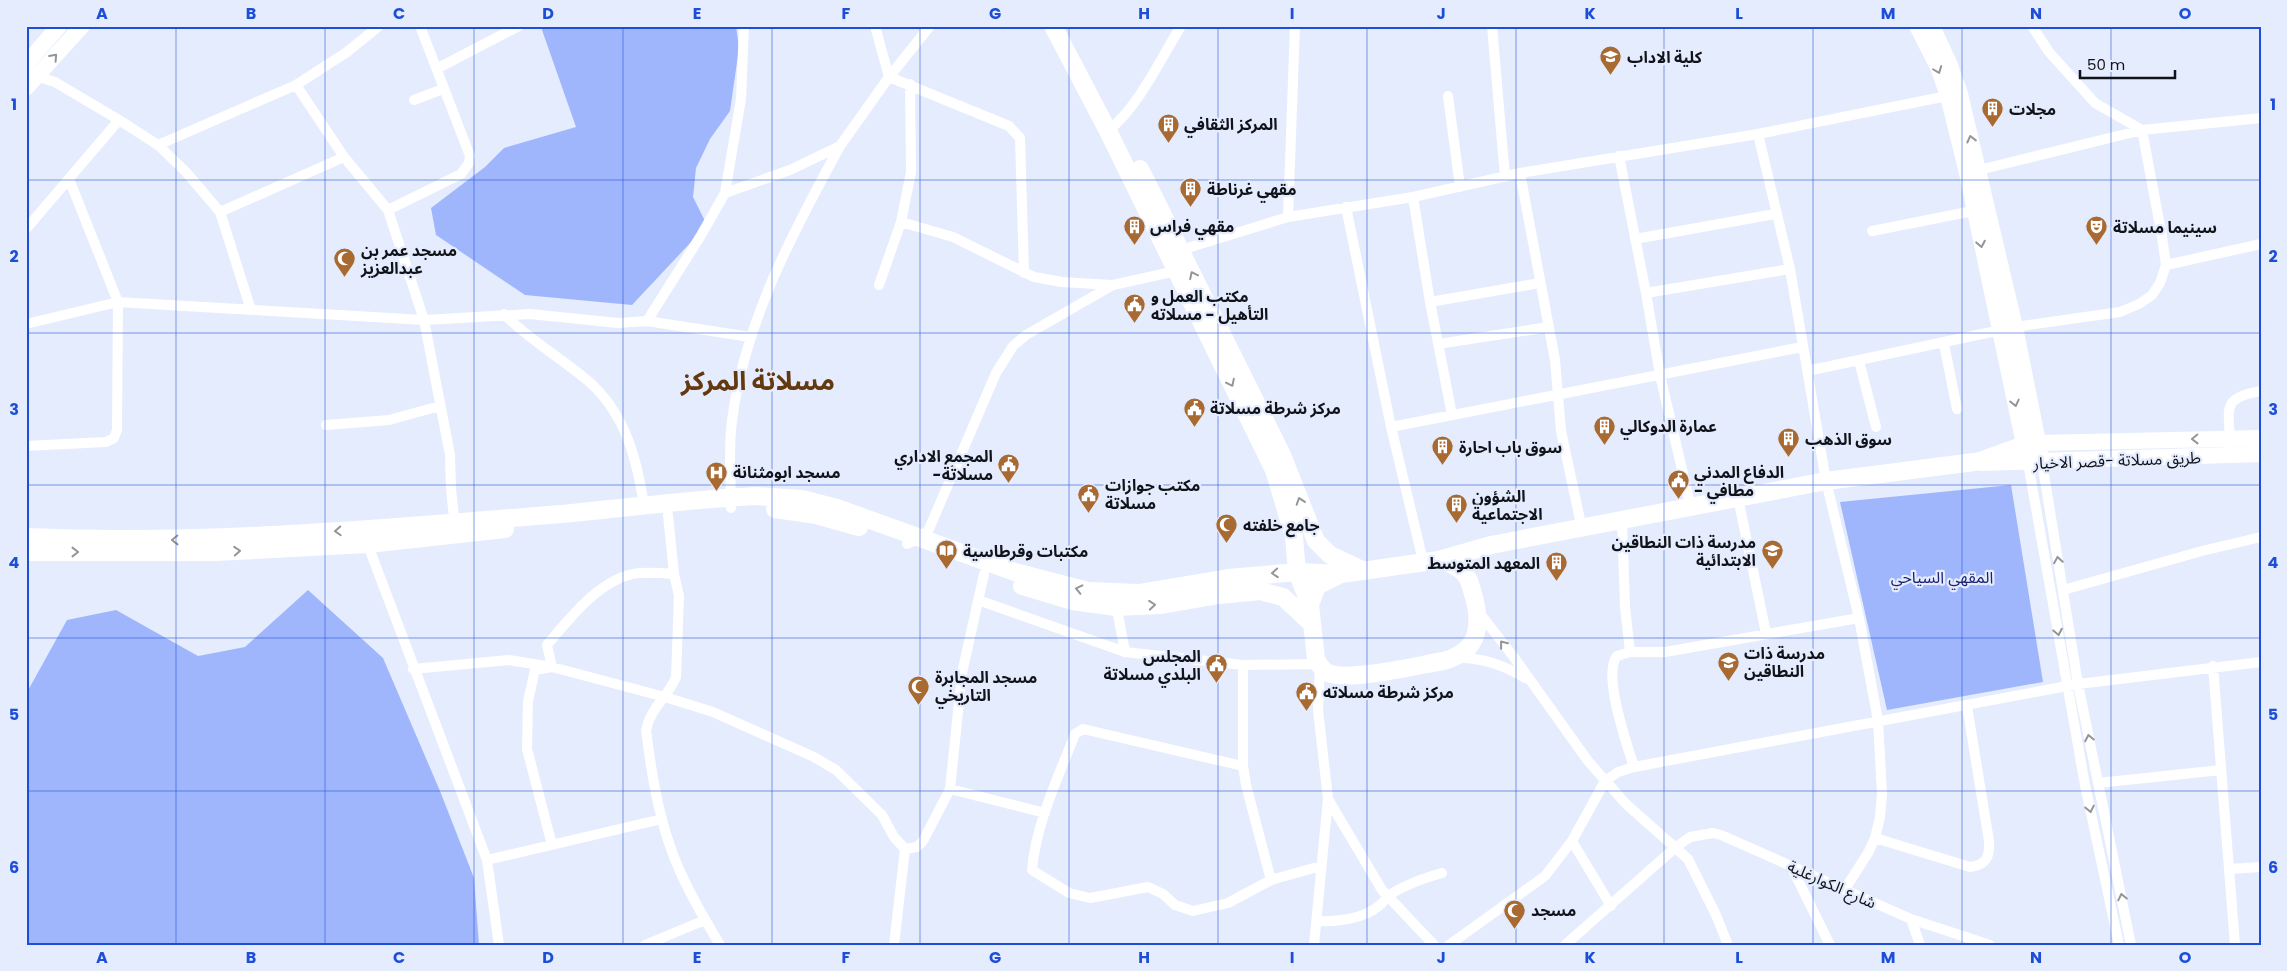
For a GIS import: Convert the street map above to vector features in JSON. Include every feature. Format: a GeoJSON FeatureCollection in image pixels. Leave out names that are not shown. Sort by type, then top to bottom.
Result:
{"type":"FeatureCollection","features":[{"type":"Feature","properties":{"kind":"highway"},"geometry":{"type":"LineString","coordinates":[[1053,26],[1181,250],[1222,352],[1274,470],[1294,537],[1297,572],[1310,605],[1311,623],[1319,665],[1328,673],[1338,676],[1359,674],[1453,658],[1465,651],[1475,639],[1478,629],[1477,610],[1468,578],[1451,564],[1431,561]]}},
{"type":"Feature","properties":{"kind":"highway"},"geometry":{"type":"LineString","coordinates":[[1067,26],[1176,271],[1284,460],[1316,541],[1330,555],[1364,571]]}},
{"type":"Feature","properties":{"kind":"highway"},"geometry":{"type":"LineString","coordinates":[[914,541],[1115,600],[1139,593],[1228,578],[1297,572],[1341,574],[1431,561],[1491,545],[1826,481],[1974,462]]}},
{"type":"Feature","properties":{"kind":"highway"},"geometry":{"type":"LineString","coordinates":[[455,528],[668,514],[731,503],[756,496],[802,499],[837,508],[984,574],[1072,601],[1115,600],[1161,605],[1219,595],[1260,591],[1283,597],[1311,623]]}},
{"type":"Feature","properties":{"kind":"highway"},"geometry":{"type":"LineString","coordinates":[[26,552],[176,553],[455,528],[644,506],[731,503]]}},
{"type":"Feature","properties":{"kind":"highway"},"geometry":{"type":"LineString","coordinates":[[26,537],[174,540],[365,537]]}},
{"type":"Feature","properties":{"kind":"highway"},"geometry":{"type":"LineString","coordinates":[[1468,578],[1473,564],[1491,545]]}},
{"type":"Feature","properties":{"kind":"highway"},"geometry":{"type":"LineString","coordinates":[[1310,605],[1317,586],[1341,574]]}},
{"type":"Feature","properties":{"kind":"main road"},"geometry":{"type":"LineString","coordinates":[[26,64],[59,26]]}},
{"type":"Feature","properties":{"kind":"main road"},"geometry":{"type":"LineString","coordinates":[[30,80],[82,26]]}},
{"type":"Feature","properties":{"kind":"main road"},"geometry":{"type":"LineString","coordinates":[[1917,26],[1954,95],[1979,170],[1981,209],[1998,331],[2035,462]]}},
{"type":"Feature","properties":{"kind":"main road"},"geometry":{"type":"LineString","coordinates":[[1932,26],[1949,63],[1954,95],[1981,209],[2014,327],[2031,444]]}},
{"type":"Feature","properties":{"kind":"main road"},"geometry":{"type":"LineString","coordinates":[[1974,462],[2031,444],[2261,438]]}},
{"type":"Feature","properties":{"kind":"main road","name":"طريق مسلاتة -قصر الاخيار"},"geometry":{"type":"LineString","coordinates":[[1974,462],[2035,462],[2261,454]]}},
{"type":"Feature","properties":{"kind":"street"},"geometry":{"type":"LineString","coordinates":[[158,146],[296,85],[347,52],[379,26]]}},
{"type":"Feature","properties":{"kind":"street"},"geometry":{"type":"LineString","coordinates":[[388,210],[461,174],[469,163],[470,150],[420,26]]}},
{"type":"Feature","properties":{"kind":"street"},"geometry":{"type":"LineString","coordinates":[[438,68],[518,26]]}},
{"type":"Feature","properties":{"kind":"street"},"geometry":{"type":"LineString","coordinates":[[647,321],[700,238],[725,193],[741,99],[744,26]]}},
{"type":"Feature","properties":{"kind":"street"},"geometry":{"type":"LineString","coordinates":[[875,26],[889,76]]}},
{"type":"Feature","properties":{"kind":"street"},"geometry":{"type":"LineString","coordinates":[[731,503],[731,422],[737,386],[750,337],[776,274],[811,199],[840,146],[889,76],[930,26]]}},
{"type":"Feature","properties":{"kind":"street"},"geometry":{"type":"LineString","coordinates":[[1112,128],[1153,73],[1181,26]]}},
{"type":"Feature","properties":{"kind":"street"},"geometry":{"type":"LineString","coordinates":[[1288,217],[1295,26]]}},
{"type":"Feature","properties":{"kind":"street"},"geometry":{"type":"LineString","coordinates":[[1492,26],[1505,176]]}},
{"type":"Feature","properties":{"kind":"street"},"geometry":{"type":"LineString","coordinates":[[1807,370],[1944,344],[2014,327],[2120,312],[2152,295],[2160,283],[2166,266],[2142,130],[2095,102],[2049,52],[2032,26]]}},
{"type":"Feature","properties":{"kind":"street"},"geometry":{"type":"LineString","coordinates":[[889,76],[1009,126],[1020,138],[1024,273]]}},
{"type":"Feature","properties":{"kind":"street"},"geometry":{"type":"LineString","coordinates":[[30,80],[55,82],[119,120],[158,146],[220,212],[251,310]]}},
{"type":"Feature","properties":{"kind":"street"},"geometry":{"type":"LineString","coordinates":[[879,285],[901,222],[911,172],[910,84]]}},
{"type":"Feature","properties":{"kind":"street"},"geometry":{"type":"LineString","coordinates":[[296,85],[344,157],[388,210],[424,320],[450,455],[455,528]]}},
{"type":"Feature","properties":{"kind":"street"},"geometry":{"type":"LineString","coordinates":[[414,100],[444,89]]}},
{"type":"Feature","properties":{"kind":"street"},"geometry":{"type":"LineString","coordinates":[[1181,250],[1288,217],[1413,197],[1520,173],[1758,134],[1954,95]]}},
{"type":"Feature","properties":{"kind":"street"},"geometry":{"type":"LineString","coordinates":[[1448,96],[1460,187]]}},
{"type":"Feature","properties":{"kind":"street"},"geometry":{"type":"LineString","coordinates":[[1979,170],[2142,130],[2261,118]]}},
{"type":"Feature","properties":{"kind":"street"},"geometry":{"type":"LineString","coordinates":[[26,229],[119,120]]}},
{"type":"Feature","properties":{"kind":"street"},"geometry":{"type":"LineString","coordinates":[[1758,134],[1775,214],[1790,269],[1826,481],[1859,618],[1878,721],[1882,794],[1880,817],[1875,838],[1845,889]]}},
{"type":"Feature","properties":{"kind":"street"},"geometry":{"type":"LineString","coordinates":[[725,193],[790,170],[840,146]]}},
{"type":"Feature","properties":{"kind":"street"},"geometry":{"type":"LineString","coordinates":[[1619,156],[1660,375],[1691,508]]}},
{"type":"Feature","properties":{"kind":"street"},"geometry":{"type":"LineString","coordinates":[[220,212],[344,157]]}},
{"type":"Feature","properties":{"kind":"street"},"geometry":{"type":"LineString","coordinates":[[1520,173],[1556,360],[1561,431],[1582,529]]}},
{"type":"Feature","properties":{"kind":"street"},"geometry":{"type":"LineString","coordinates":[[26,446],[106,442],[114,438],[117,430],[118,302],[70,179]]}},
{"type":"Feature","properties":{"kind":"street"},"geometry":{"type":"LineString","coordinates":[[1413,197],[1430,302],[1452,415]]}},
{"type":"Feature","properties":{"kind":"street"},"geometry":{"type":"LineString","coordinates":[[1346,207],[1391,427],[1431,561]]}},
{"type":"Feature","properties":{"kind":"street"},"geometry":{"type":"LineString","coordinates":[[1872,231],[1981,209]]}},
{"type":"Feature","properties":{"kind":"street"},"geometry":{"type":"LineString","coordinates":[[1635,239],[1775,214]]}},
{"type":"Feature","properties":{"kind":"street"},"geometry":{"type":"LineString","coordinates":[[901,222],[953,237],[1024,273],[1062,282],[1114,285],[1176,271]]}},
{"type":"Feature","properties":{"kind":"street"},"geometry":{"type":"LineString","coordinates":[[2166,266],[2261,244]]}},
{"type":"Feature","properties":{"kind":"street"},"geometry":{"type":"LineString","coordinates":[[1646,293],[1790,269]]}},
{"type":"Feature","properties":{"kind":"street"},"geometry":{"type":"LineString","coordinates":[[1430,302],[1540,283]]}},
{"type":"Feature","properties":{"kind":"street"},"geometry":{"type":"LineString","coordinates":[[914,541],[934,519],[996,373],[1013,346],[1026,335],[1114,285]]}},
{"type":"Feature","properties":{"kind":"street"},"geometry":{"type":"LineString","coordinates":[[26,324],[118,302],[424,320],[530,314],[618,323],[647,321],[750,337]]}},
{"type":"Feature","properties":{"kind":"street"},"geometry":{"type":"LineString","coordinates":[[504,314],[524,334],[590,382],[622,423],[636,461],[644,506]]}},
{"type":"Feature","properties":{"kind":"street"},"geometry":{"type":"LineString","coordinates":[[1438,344],[1549,327]]}},
{"type":"Feature","properties":{"kind":"street"},"geometry":{"type":"LineString","coordinates":[[1944,344],[1957,409]]}},
{"type":"Feature","properties":{"kind":"street"},"geometry":{"type":"LineString","coordinates":[[1391,427],[1559,396],[1802,347]]}},
{"type":"Feature","properties":{"kind":"street"},"geometry":{"type":"LineString","coordinates":[[1859,360],[1876,427]]}},
{"type":"Feature","properties":{"kind":"street"},"geometry":{"type":"LineString","coordinates":[[2230,456],[2227,410],[2232,400],[2243,394],[2261,391]]}},
{"type":"Feature","properties":{"kind":"street"},"geometry":{"type":"LineString","coordinates":[[326,425],[389,420],[440,406]]}},
{"type":"Feature","properties":{"kind":"street"},"geometry":{"type":"LineString","coordinates":[[2035,462],[2063,590],[2084,785],[2119,945]]}},
{"type":"Feature","properties":{"kind":"street"},"geometry":{"type":"LineString","coordinates":[[2035,462],[2073,685],[2098,783],[2131,945]]}},
{"type":"Feature","properties":{"kind":"street"},"geometry":{"type":"LineString","coordinates":[[1738,498],[1766,633]]}},
{"type":"Feature","properties":{"kind":"street"},"geometry":{"type":"LineString","coordinates":[[668,514],[674,574],[679,596],[676,677],[665,696],[648,716],[646,730],[662,819],[670,848],[705,920],[720,945]]}},
{"type":"Feature","properties":{"kind":"street"},"geometry":{"type":"LineString","coordinates":[[1622,520],[1625,606],[1630,652]]}},
{"type":"Feature","properties":{"kind":"street"},"geometry":{"type":"LineString","coordinates":[[365,537],[376,561],[413,669],[487,860],[498,945]]}},
{"type":"Feature","properties":{"kind":"street"},"geometry":{"type":"LineString","coordinates":[[2063,590],[2202,551],[2261,537]]}},
{"type":"Feature","properties":{"kind":"street"},"geometry":{"type":"LineString","coordinates":[[552,667],[547,645],[594,594],[626,576],[638,573],[674,574]]}},
{"type":"Feature","properties":{"kind":"street"},"geometry":{"type":"LineString","coordinates":[[905,849],[917,847],[922,841],[950,789],[962,673],[984,574]]}},
{"type":"Feature","properties":{"kind":"street"},"geometry":{"type":"LineString","coordinates":[[978,600],[1125,652],[1242,665],[1319,665],[1318,710],[1328,799],[1314,945]]}},
{"type":"Feature","properties":{"kind":"street"},"geometry":{"type":"LineString","coordinates":[[1115,600],[1125,652]]}},
{"type":"Feature","properties":{"kind":"street"},"geometry":{"type":"LineString","coordinates":[[1477,610],[1605,781],[1626,804],[1676,847],[1688,860],[1716,915],[1728,945]]}},
{"type":"Feature","properties":{"kind":"street"},"geometry":{"type":"LineString","coordinates":[[1634,767],[1619,718],[1612,670],[1617,656],[1630,652],[1665,652],[1859,618]]}},
{"type":"Feature","properties":{"kind":"street"},"geometry":{"type":"LineString","coordinates":[[1453,658],[1470,658],[1485,661],[1512,670],[1528,680]]}},
{"type":"Feature","properties":{"kind":"street"},"geometry":{"type":"LineString","coordinates":[[413,669],[508,660],[552,667],[665,696],[713,712],[814,757],[836,770],[882,814],[894,837],[905,849],[894,945]]}},
{"type":"Feature","properties":{"kind":"street"},"geometry":{"type":"LineString","coordinates":[[1449,945],[1545,876],[1572,841],[1594,797],[1605,781],[1618,772],[1634,767],[2073,685],[2213,666],[2261,662]]}},
{"type":"Feature","properties":{"kind":"street"},"geometry":{"type":"LineString","coordinates":[[1242,665],[1246,785],[1271,880]]}},
{"type":"Feature","properties":{"kind":"street"},"geometry":{"type":"LineString","coordinates":[[2213,666],[2235,945]]}},
{"type":"Feature","properties":{"kind":"street"},"geometry":{"type":"LineString","coordinates":[[552,667],[535,670],[528,701],[526,737],[527,749],[552,845]]}},
{"type":"Feature","properties":{"kind":"street"},"geometry":{"type":"LineString","coordinates":[[1875,838],[1970,867],[1980,866],[1985,861],[1990,853],[1989,841],[1967,706]]}},
{"type":"Feature","properties":{"kind":"street"},"geometry":{"type":"LineString","coordinates":[[1244,766],[1083,729],[1075,734],[1044,813],[1034,850],[1032,870],[1069,893],[1090,898],[1148,888],[1163,894],[1175,905],[1193,911],[1228,903],[1271,880],[1321,866]]}},
{"type":"Feature","properties":{"kind":"street"},"geometry":{"type":"LineString","coordinates":[[2098,783],[2221,770]]}},
{"type":"Feature","properties":{"kind":"street"},"geometry":{"type":"LineString","coordinates":[[950,789],[1044,813]]}},
{"type":"Feature","properties":{"kind":"street"},"geometry":{"type":"LineString","coordinates":[[1328,799],[1371,874],[1388,897],[1434,945]]}},
{"type":"Feature","properties":{"kind":"street"},"geometry":{"type":"LineString","coordinates":[[487,860],[662,819]]}},
{"type":"Feature","properties":{"kind":"street","name":"شارع الكوارغلية"},"geometry":{"type":"LineString","coordinates":[[1565,945],[1676,847],[1690,837],[1713,833],[1745,845],[1911,919],[1990,945]]}},
{"type":"Feature","properties":{"kind":"street"},"geometry":{"type":"LineString","coordinates":[[1572,841],[1611,906]]}},
{"type":"Feature","properties":{"kind":"street"},"geometry":{"type":"LineString","coordinates":[[1791,866],[1830,945]]}},
{"type":"Feature","properties":{"kind":"street"},"geometry":{"type":"LineString","coordinates":[[2230,869],[2261,867]]}},
{"type":"Feature","properties":{"kind":"street"},"geometry":{"type":"LineString","coordinates":[[1317,921],[1344,920],[1379,906],[1388,897],[1416,882],[1442,873]]}},
{"type":"Feature","properties":{"kind":"street"},"geometry":{"type":"LineString","coordinates":[[1911,919],[1920,945]]}},
{"type":"Feature","properties":{"kind":"street"},"geometry":{"type":"LineString","coordinates":[[645,945],[705,920]]}},
{"type":"Feature","properties":{"kind":"green space"},"geometry":{"type":"Polygon","coordinates":[[[543,26],[736,26],[739,48],[730,111],[710,139],[696,168],[693,197],[707,225],[632,305],[525,295],[436,235],[431,208],[485,167],[504,148],[576,127],[542,30],[543,26]]]}},
{"type":"Feature","properties":{"kind":"green space","name":"المقهي السياحي"},"geometry":{"type":"Polygon","coordinates":[[[2011,485],[2043,682],[1887,710],[1840,502],[2011,485]]]}},
{"type":"Feature","properties":{"kind":"green space"},"geometry":{"type":"Polygon","coordinates":[[[308,590],[383,658],[440,791],[474,878],[479,945],[26,945],[26,694],[67,620],[116,610],[198,656],[245,647],[308,590]]]}},
{"type":"Feature","properties":{"kind":"place","name":"كلية الاداب"},"geometry":{"type":"Point","coordinates":[1611,76]}},
{"type":"Feature","properties":{"kind":"place","name":"مجلات"},"geometry":{"type":"Point","coordinates":[1993,128]}},
{"type":"Feature","properties":{"kind":"place","name":"المركز الثقافي"},"geometry":{"type":"Point","coordinates":[1168,143]}},
{"type":"Feature","properties":{"kind":"place","name":"مقهي غرناطة"},"geometry":{"type":"Point","coordinates":[1191,208]}},
{"type":"Feature","properties":{"kind":"place","name":"مقهي فراس"},"geometry":{"type":"Point","coordinates":[1134,245]}},
{"type":"Feature","properties":{"kind":"place","name":"سينيما مسلاتة"},"geometry":{"type":"Point","coordinates":[2097,246]}},
{"type":"Feature","properties":{"kind":"place","name":"مسجد عمر بن عبدالعزيز"},"geometry":{"type":"Point","coordinates":[345,278]}},
{"type":"Feature","properties":{"kind":"place","name":"مكتب العمل و التأهيل - مسلاته"},"geometry":{"type":"Point","coordinates":[1135,324]}},
{"type":"Feature","properties":{"kind":"place","name":"مركز شرطة مسلاتة"},"geometry":{"type":"Point","coordinates":[1194,427]}},
{"type":"Feature","properties":{"kind":"place","name":"عمارة الدوكالي"},"geometry":{"type":"Point","coordinates":[1604,445]}},
{"type":"Feature","properties":{"kind":"place","name":"سوق الذهب"},"geometry":{"type":"Point","coordinates":[1789,458]}},
{"type":"Feature","properties":{"kind":"place","name":"سوق باب احارة"},"geometry":{"type":"Point","coordinates":[1443,466]}},
{"type":"Feature","properties":{"kind":"place","name":"المجمع الاداري -مسلاتة"},"geometry":{"type":"Point","coordinates":[1009,484]}},
{"type":"Feature","properties":{"kind":"place","name":"مسجد ابومثنانة"},"geometry":{"type":"Point","coordinates":[717,491]}},
{"type":"Feature","properties":{"kind":"place","name":"الدفاع المدني - مطافي"},"geometry":{"type":"Point","coordinates":[1678,500]}},
{"type":"Feature","properties":{"kind":"place","name":"مكتب جوازات مسلاتة"},"geometry":{"type":"Point","coordinates":[1089,513]}},
{"type":"Feature","properties":{"kind":"place","name":"الشؤون الاجتماعية"},"geometry":{"type":"Point","coordinates":[1456,524]}},
{"type":"Feature","properties":{"kind":"place","name":"جامع خلفته"},"geometry":{"type":"Point","coordinates":[1227,544]}},
{"type":"Feature","properties":{"kind":"place","name":"مكتبات وقرطاسية"},"geometry":{"type":"Point","coordinates":[947,570]}},
{"type":"Feature","properties":{"kind":"place","name":"مدرسة ذات النطاقين الابتدائية"},"geometry":{"type":"Point","coordinates":[1772,570]}},
{"type":"Feature","properties":{"kind":"place","name":"المعهد المتوسط"},"geometry":{"type":"Point","coordinates":[1556,582]}},
{"type":"Feature","properties":{"kind":"place","name":"مدرسة ذات النطاقين"},"geometry":{"type":"Point","coordinates":[1728,681]}},
{"type":"Feature","properties":{"kind":"place","name":"المجلس البلدي مسلاتة"},"geometry":{"type":"Point","coordinates":[1217,684]}},
{"type":"Feature","properties":{"kind":"place","name":"مسجد المجابرة التاريخي"},"geometry":{"type":"Point","coordinates":[919,705]}},
{"type":"Feature","properties":{"kind":"place","name":"مركز شرطة مسلاته"},"geometry":{"type":"Point","coordinates":[1307,711]}},
{"type":"Feature","properties":{"kind":"place","name":"مسجد"},"geometry":{"type":"Point","coordinates":[1515,929]}},
{"type":"Feature","properties":{"kind":"district","name":"مسلاتة المركز"},"geometry":{"type":"Point","coordinates":[758,381]}}]}
